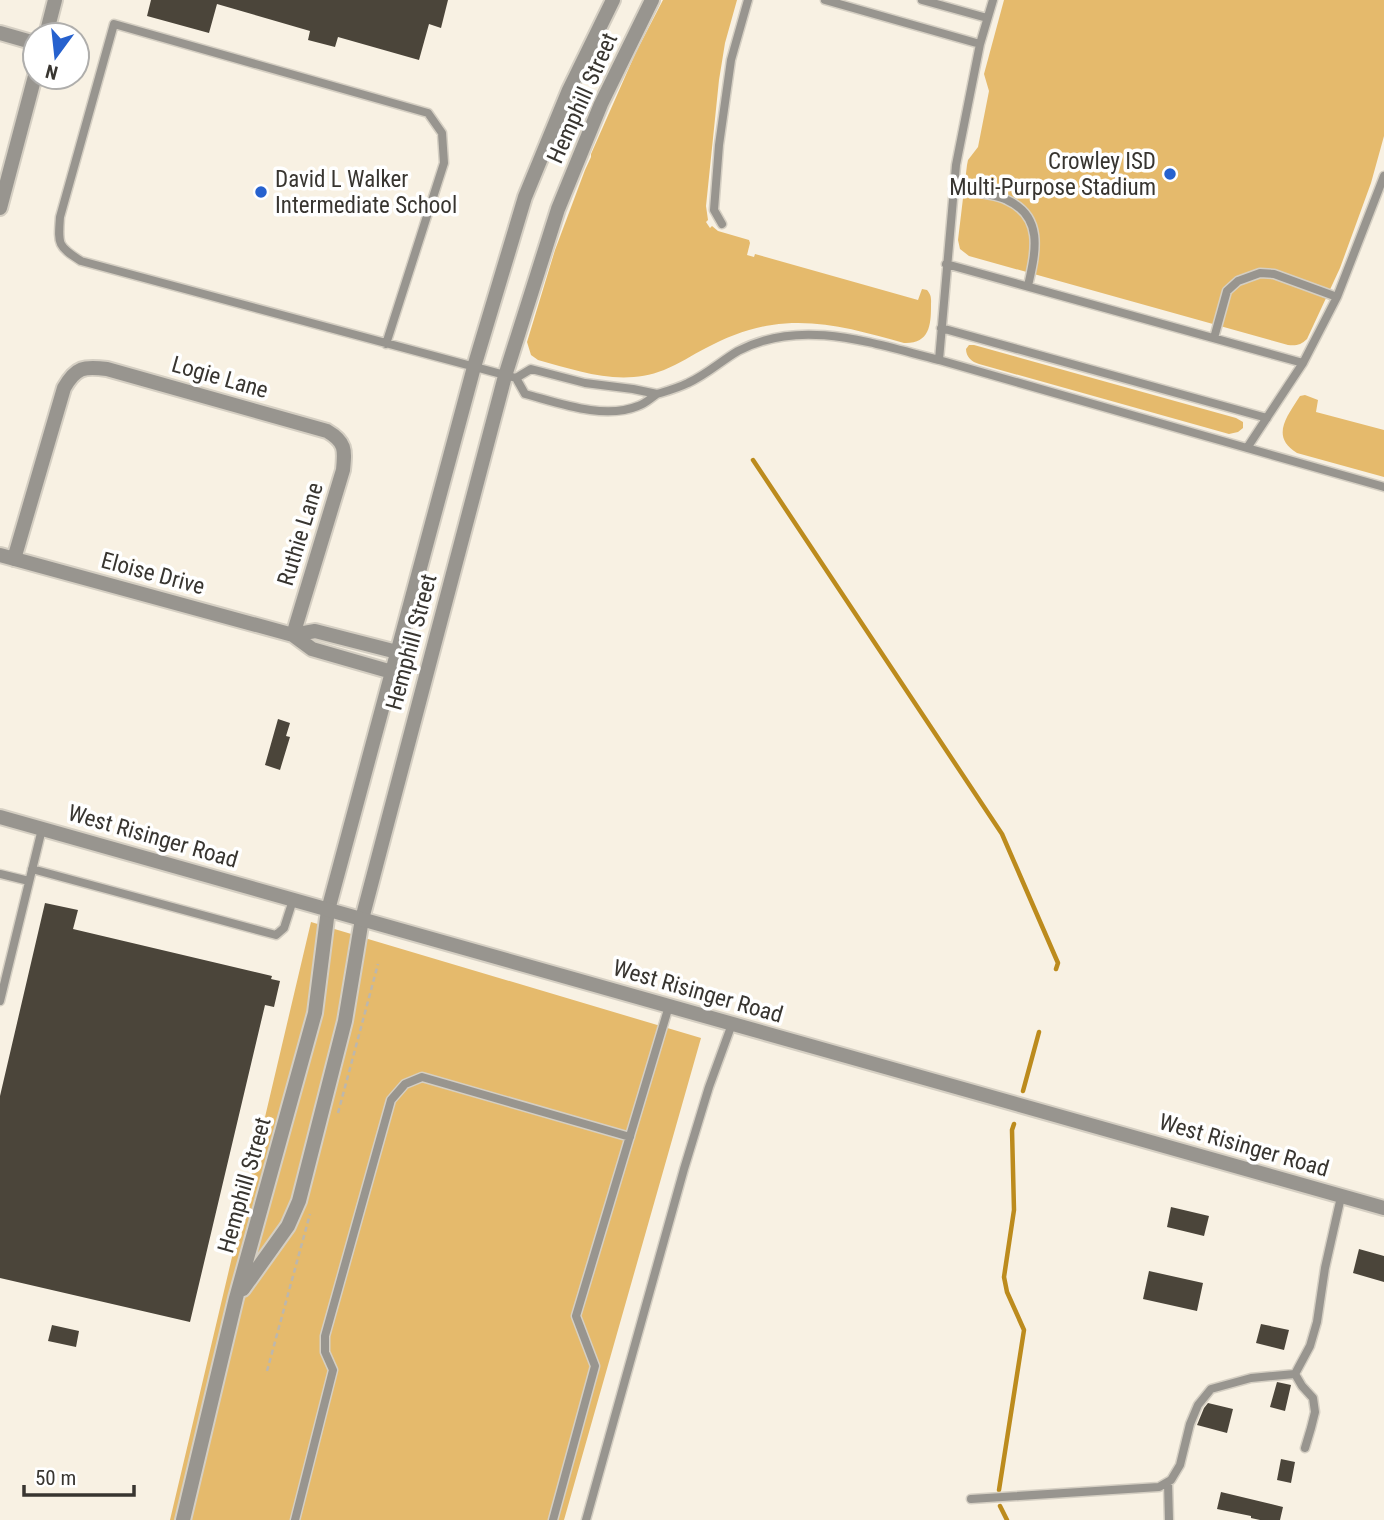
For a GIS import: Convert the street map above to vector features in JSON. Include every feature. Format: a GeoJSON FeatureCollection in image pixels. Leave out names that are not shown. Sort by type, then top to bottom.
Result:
{"type":"FeatureCollection","features":[{"type":"Feature","properties":{"kind":"street"},"geometry":{"type":"LineString","coordinates":[[50,21],[55,0]]}},
{"type":"Feature","properties":{"kind":"street","name":"Hemphill Street"},"geometry":{"type":"LineString","coordinates":[[183,1520],[236,1298],[315,1013],[328,910],[474,367],[525,197],[569,90],[613,0]]}},
{"type":"Feature","properties":{"kind":"street","name":"Hemphill Street"},"geometry":{"type":"LineString","coordinates":[[236,1298],[288,1226],[299,1201],[345,1021],[362,919],[558,209],[601,104],[652,0]]}},
{"type":"Feature","properties":{"kind":"street"},"geometry":{"type":"LineString","coordinates":[[0,33],[21,39]]}},
{"type":"Feature","properties":{"kind":"street"},"geometry":{"type":"LineString","coordinates":[[0,208],[31,91]]}},
{"type":"Feature","properties":{"kind":"street","name":"Logie Lane"},"geometry":{"type":"LineString","coordinates":[[7,557],[64,388],[71,376],[80,370],[92,367],[107,369],[327,431],[343,444]]}},
{"type":"Feature","properties":{"kind":"street","name":"Ruthie Lane"},"geometry":{"type":"LineString","coordinates":[[293,635],[343,470],[343,444]]}},
{"type":"Feature","properties":{"kind":"street","name":"Eloise Drive"},"geometry":{"type":"LineString","coordinates":[[7,557],[293,635],[312,649],[392,672]]}},
{"type":"Feature","properties":{"kind":"street","name":"Eloise Drive"},"geometry":{"type":"LineString","coordinates":[[293,635],[315,631],[397,652]]}},
{"type":"Feature","properties":{"kind":"street","name":"West Risinger Road"},"geometry":{"type":"LineString","coordinates":[[0,817],[1384,1208]]}},
{"type":"Feature","properties":{"kind":"lane"},"geometry":{"type":"LineString","coordinates":[[722,224],[713,210],[719,145],[731,60],[748,0]]}},
{"type":"Feature","properties":{"kind":"lane"},"geometry":{"type":"LineString","coordinates":[[825,0],[980,44]]}},
{"type":"Feature","properties":{"kind":"lane"},"geometry":{"type":"LineString","coordinates":[[922,0],[987,18]]}},
{"type":"Feature","properties":{"kind":"lane"},"geometry":{"type":"LineString","coordinates":[[939,360],[956,165],[980,44],[993,0]]}},
{"type":"Feature","properties":{"kind":"lane"},"geometry":{"type":"LineString","coordinates":[[386,344],[444,163],[442,133],[428,113],[114,24],[60,217],[59,239],[65,251],[80,261],[386,344],[511,377],[525,394],[583,409],[608,412],[638,407],[657,394],[688,383],[739,351],[778,337],[816,334],[852,338],[939,360],[1384,487]]}},
{"type":"Feature","properties":{"kind":"lane"},"geometry":{"type":"LineString","coordinates":[[1247,448],[1303,363],[1337,297],[1384,176]]}},
{"type":"Feature","properties":{"kind":"lane"},"geometry":{"type":"LineString","coordinates":[[953,188],[1007,199],[1026,212],[1033,228],[1036,251],[1028,286]]}},
{"type":"Feature","properties":{"kind":"lane"},"geometry":{"type":"LineString","coordinates":[[946,264],[1303,363]]}},
{"type":"Feature","properties":{"kind":"lane"},"geometry":{"type":"LineString","coordinates":[[1214,338],[1227,291],[1237,281],[1260,273],[1274,274],[1337,297]]}},
{"type":"Feature","properties":{"kind":"lane"},"geometry":{"type":"LineString","coordinates":[[941,328],[1267,418]]}},
{"type":"Feature","properties":{"kind":"lane"},"geometry":{"type":"LineString","coordinates":[[511,377],[531,369],[585,383],[657,394]]}},
{"type":"Feature","properties":{"kind":"lane"},"geometry":{"type":"LineString","coordinates":[[0,1001],[42,829]]}},
{"type":"Feature","properties":{"kind":"lane"},"geometry":{"type":"LineString","coordinates":[[32,869],[276,935],[284,928],[292,900]]}},
{"type":"Feature","properties":{"kind":"lane"},"geometry":{"type":"LineString","coordinates":[[0,874],[29,881]]}},
{"type":"Feature","properties":{"kind":"lane"},"geometry":{"type":"LineString","coordinates":[[554,1520],[595,1366],[576,1316],[669,1006]]}},
{"type":"Feature","properties":{"kind":"lane"},"geometry":{"type":"LineString","coordinates":[[586,1520],[684,1169],[732,1024]]}},
{"type":"Feature","properties":{"kind":"lane"},"geometry":{"type":"LineString","coordinates":[[295,1520],[333,1370],[325,1352],[325,1336],[391,1100],[405,1084],[422,1077],[629,1136]]}},
{"type":"Feature","properties":{"kind":"lane"},"geometry":{"type":"LineString","coordinates":[[1295,1374],[1310,1346],[1317,1322],[1325,1268],[1341,1197]]}},
{"type":"Feature","properties":{"kind":"lane"},"geometry":{"type":"LineString","coordinates":[[1295,1374],[1313,1398],[1315,1412],[1305,1448]]}},
{"type":"Feature","properties":{"kind":"lane"},"geometry":{"type":"LineString","coordinates":[[971,1499],[1159,1487],[1171,1480],[1180,1465],[1190,1424],[1198,1405],[1211,1389],[1251,1378],[1295,1374]]}},
{"type":"Feature","properties":{"kind":"lane"},"geometry":{"type":"LineString","coordinates":[[1168,1482],[1169,1520]]}},
{"type":"Feature","properties":{"kind":"shaded area"},"geometry":{"type":"Polygon","coordinates":[[[663,0],[737,0],[725,43],[719,80],[706,206],[706,222],[710,228],[712,226],[718,231],[749,240],[747,255],[754,257],[755,254],[918,300],[922,289],[927,290],[931,298],[931,313],[924,337],[912,343],[904,343],[822,324],[772,325],[730,337],[664,370],[632,377],[600,376],[538,360],[531,355],[527,342],[555,250],[591,154],[636,52],[663,0]]]}},
{"type":"Feature","properties":{"kind":"shaded area","name":"Crowley ISD Multi-Purpose Stadium"},"geometry":{"type":"Polygon","coordinates":[[[1004,0],[1384,0],[1384,136],[1371,183],[1340,268],[1305,341],[1298,345],[1288,345],[969,256],[960,249],[958,240],[967,165],[978,147],[989,91],[984,74],[1004,0]]]}},
{"type":"Feature","properties":{"kind":"shaded area"},"geometry":{"type":"Polygon","coordinates":[[[969,345],[1236,418],[1243,422],[1243,428],[1229,434],[979,364],[967,354],[969,345]]]}},
{"type":"Feature","properties":{"kind":"shaded area"},"geometry":{"type":"Polygon","coordinates":[[[1300,396],[1318,400],[1316,412],[1384,430],[1384,477],[1297,453],[1289,447],[1284,440],[1283,427],[1300,396]]]}},
{"type":"Feature","properties":{"kind":"shaded area"},"geometry":{"type":"Polygon","coordinates":[[[311,922],[701,1038],[564,1520],[170,1520],[311,922]]]}},
{"type":"Feature","properties":{"kind":"building"},"geometry":{"type":"Polygon","coordinates":[[[151,0],[448,0],[441,28],[429,24],[419,60],[338,37],[335,47],[308,40],[310,31],[217,4],[209,33],[147,16],[151,0]]]}},
{"type":"Feature","properties":{"kind":"building"},"geometry":{"type":"Polygon","coordinates":[[[278,719],[290,723],[286,736],[290,737],[280,770],[265,765],[278,719]]]}},
{"type":"Feature","properties":{"kind":"building"},"geometry":{"type":"Polygon","coordinates":[[[45,903],[78,910],[73,929],[272,976],[271,979],[280,981],[274,1007],[265,1005],[190,1322],[0,1278],[0,1096],[45,903]]]}},
{"type":"Feature","properties":{"kind":"building"},"geometry":{"type":"Polygon","coordinates":[[[1171,1207],[1209,1216],[1204,1236],[1167,1227],[1171,1207]]]}},
{"type":"Feature","properties":{"kind":"building"},"geometry":{"type":"Polygon","coordinates":[[[1359,1249],[1384,1256],[1384,1282],[1353,1273],[1359,1249]]]}},
{"type":"Feature","properties":{"kind":"building"},"geometry":{"type":"Polygon","coordinates":[[[1149,1271],[1203,1283],[1197,1311],[1143,1299],[1149,1271]]]}},
{"type":"Feature","properties":{"kind":"building"},"geometry":{"type":"Polygon","coordinates":[[[1261,1324],[1289,1330],[1284,1350],[1256,1343],[1261,1324]]]}},
{"type":"Feature","properties":{"kind":"building"},"geometry":{"type":"Polygon","coordinates":[[[52,1325],[79,1331],[76,1347],[48,1341],[52,1325]]]}},
{"type":"Feature","properties":{"kind":"building"},"geometry":{"type":"Polygon","coordinates":[[[1277,1382],[1291,1385],[1285,1411],[1270,1407],[1277,1382]]]}},
{"type":"Feature","properties":{"kind":"building"},"geometry":{"type":"Polygon","coordinates":[[[1208,1403],[1233,1409],[1227,1433],[1197,1425],[1208,1403]]]}},
{"type":"Feature","properties":{"kind":"building"},"geometry":{"type":"Polygon","coordinates":[[[1281,1459],[1295,1462],[1291,1483],[1277,1480],[1281,1459]]]}},
{"type":"Feature","properties":{"kind":"building"},"geometry":{"type":"Polygon","coordinates":[[[1221,1492],[1283,1507],[1280,1520],[1260,1520],[1217,1509],[1221,1492]]]}},
{"type":"Feature","properties":{"kind":"waterway"},"geometry":{"type":"LineString","coordinates":[[753,460],[1002,834],[1058,963],[1056,969]]}},
{"type":"Feature","properties":{"kind":"waterway"},"geometry":{"type":"LineString","coordinates":[[1023,1091],[1039,1032]]}},
{"type":"Feature","properties":{"kind":"waterway"},"geometry":{"type":"LineString","coordinates":[[999,1490],[1024,1330],[1007,1292],[1004,1277],[1014,1210],[1014,1124]]}},
{"type":"Feature","properties":{"kind":"waterway"},"geometry":{"type":"LineString","coordinates":[[1000,1506],[1007,1520]]}},
{"type":"Feature","properties":{"kind":"place","name":"Crowley ISD Multi-Purpose Stadium"},"geometry":{"type":"Point","coordinates":[1170,174]}},
{"type":"Feature","properties":{"kind":"place","name":"David L Walker Intermediate School"},"geometry":{"type":"Point","coordinates":[261,192]}}]}
